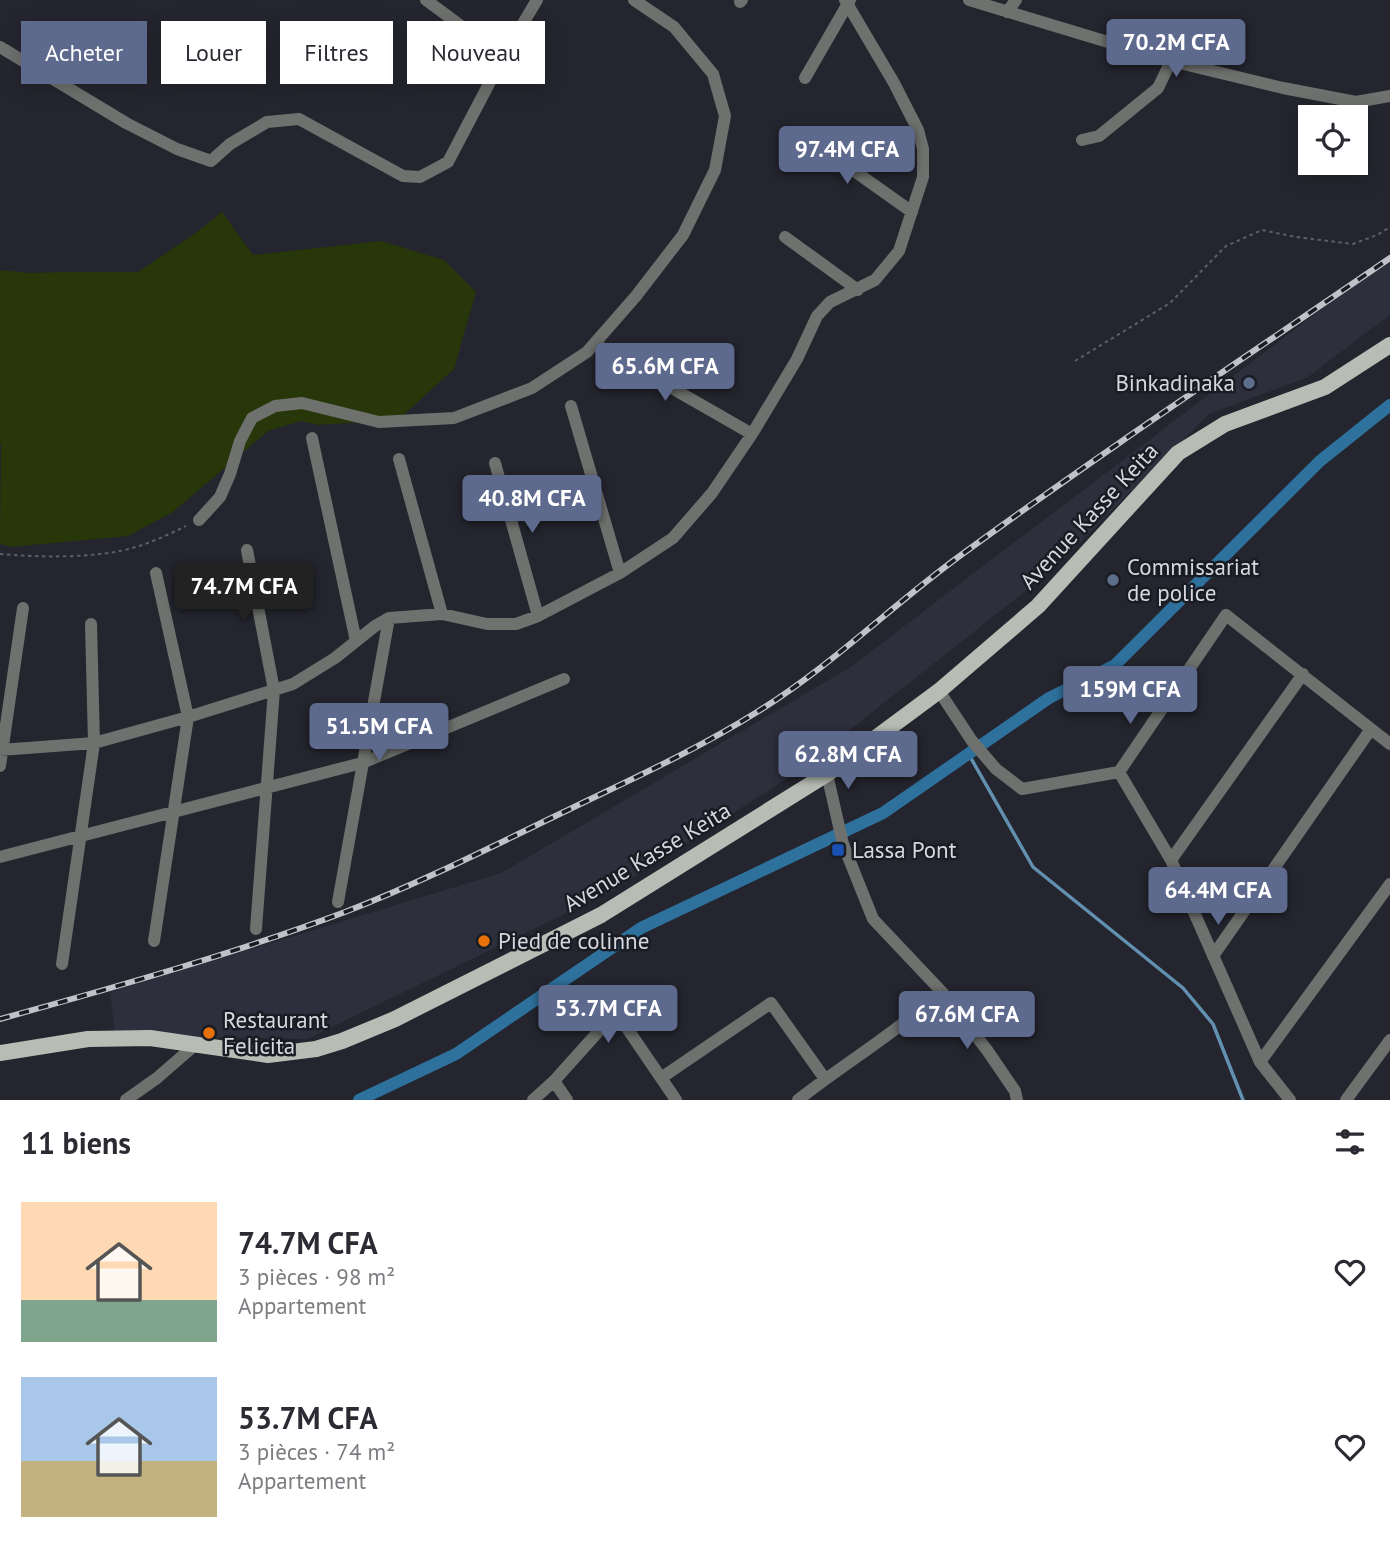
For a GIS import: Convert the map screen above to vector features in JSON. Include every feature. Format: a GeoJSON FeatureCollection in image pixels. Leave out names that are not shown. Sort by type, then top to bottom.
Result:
{"type":"FeatureCollection","features":[{"type":"Feature","properties":{"kind":"main road","name":"Avenue Kasse Keita"},"geometry":{"type":"LineString","coordinates":[[0,1053],[88,1039],[150,1038],[268,1055],[316,1049],[374,1028],[601,915],[827,774],[939,691],[1038,606],[1178,453],[1225,424],[1325,387],[1390,345]]}},
{"type":"Feature","properties":{"kind":"street"},"geometry":{"type":"LineString","coordinates":[[426,0],[454,21]]}},
{"type":"Feature","properties":{"kind":"street"},"geometry":{"type":"LineString","coordinates":[[524,21],[537,0]]}},
{"type":"Feature","properties":{"kind":"street"},"geometry":{"type":"LineString","coordinates":[[199,520],[220,497],[240,441],[253,418],[275,406],[302,403],[379,422],[454,418],[531,388],[587,352],[636,296],[683,236],[715,170],[725,116],[713,74],[674,27],[634,0]]}},
{"type":"Feature","properties":{"kind":"street"},"geometry":{"type":"LineString","coordinates":[[969,0],[1171,61],[1283,88],[1356,102],[1390,96]]}},
{"type":"Feature","properties":{"kind":"street"},"geometry":{"type":"LineString","coordinates":[[1007,12],[1016,0]]}},
{"type":"Feature","properties":{"kind":"street"},"geometry":{"type":"LineString","coordinates":[[805,78],[847,1]]}},
{"type":"Feature","properties":{"kind":"street"},"geometry":{"type":"LineString","coordinates":[[1,750],[94,743],[187,718],[293,684],[335,658],[389,618],[442,614],[487,624],[516,624],[538,616],[620,573],[673,538],[712,494],[752,434],[797,359],[817,316],[830,303],[875,280],[900,251],[923,177],[923,149],[918,130],[894,83],[847,1]]}},
{"type":"Feature","properties":{"kind":"street"},"geometry":{"type":"LineString","coordinates":[[0,47],[126,123],[177,149],[211,162],[230,144],[267,122],[299,119],[403,176],[420,177],[448,162],[489,84]]}},
{"type":"Feature","properties":{"kind":"street"},"geometry":{"type":"LineString","coordinates":[[1082,140],[1099,136],[1157,88],[1171,61]]}},
{"type":"Feature","properties":{"kind":"street"},"geometry":{"type":"LineString","coordinates":[[801,133],[912,212]]}},
{"type":"Feature","properties":{"kind":"street"},"geometry":{"type":"LineString","coordinates":[[785,237],[858,290]]}},
{"type":"Feature","properties":{"kind":"street"},"geometry":{"type":"LineString","coordinates":[[595,344],[752,434]]}},
{"type":"Feature","properties":{"kind":"street"},"geometry":{"type":"LineString","coordinates":[[571,406],[620,573]]}},
{"type":"Feature","properties":{"kind":"street"},"geometry":{"type":"LineString","coordinates":[[312,438],[356,642]]}},
{"type":"Feature","properties":{"kind":"street"},"geometry":{"type":"LineString","coordinates":[[399,459],[442,614]]}},
{"type":"Feature","properties":{"kind":"street"},"geometry":{"type":"LineString","coordinates":[[495,463],[538,616]]}},
{"type":"Feature","properties":{"kind":"street"},"geometry":{"type":"LineString","coordinates":[[247,550],[274,690],[256,929]]}},
{"type":"Feature","properties":{"kind":"street"},"geometry":{"type":"LineString","coordinates":[[154,941],[187,718],[156,573]]}},
{"type":"Feature","properties":{"kind":"street"},"geometry":{"type":"LineString","coordinates":[[0,766],[23,608]]}},
{"type":"Feature","properties":{"kind":"street"},"geometry":{"type":"LineString","coordinates":[[939,691],[972,741],[996,769],[1022,789],[1119,772],[1226,615],[1390,744]]}},
{"type":"Feature","properties":{"kind":"street"},"geometry":{"type":"LineString","coordinates":[[338,902],[389,618]]}},
{"type":"Feature","properties":{"kind":"street"},"geometry":{"type":"LineString","coordinates":[[61,964],[94,743],[91,624]]}},
{"type":"Feature","properties":{"kind":"street"},"geometry":{"type":"LineString","coordinates":[[1171,860],[1303,674]]}},
{"type":"Feature","properties":{"kind":"street"},"geometry":{"type":"LineString","coordinates":[[0,857],[362,763],[564,679]]}},
{"type":"Feature","properties":{"kind":"street"},"geometry":{"type":"LineString","coordinates":[[1213,956],[1371,729]]}},
{"type":"Feature","properties":{"kind":"street"},"geometry":{"type":"LineString","coordinates":[[1119,772],[1171,860],[1260,1062],[1290,1100]]}},
{"type":"Feature","properties":{"kind":"street"},"geometry":{"type":"LineString","coordinates":[[827,774],[843,844],[873,919],[942,992],[987,1049],[1015,1091],[1017,1100]]}},
{"type":"Feature","properties":{"kind":"street"},"geometry":{"type":"LineString","coordinates":[[1260,1062],[1390,884]]}},
{"type":"Feature","properties":{"kind":"street"},"geometry":{"type":"LineString","coordinates":[[798,1100],[921,1011],[942,992]]}},
{"type":"Feature","properties":{"kind":"street"},"geometry":{"type":"LineString","coordinates":[[661,1078],[771,1003],[825,1079]]}},
{"type":"Feature","properties":{"kind":"street"},"geometry":{"type":"LineString","coordinates":[[533,1100],[554,1081],[616,1012],[676,1100]]}},
{"type":"Feature","properties":{"kind":"street"},"geometry":{"type":"LineString","coordinates":[[1346,1100],[1390,1040]]}},
{"type":"Feature","properties":{"kind":"street"},"geometry":{"type":"LineString","coordinates":[[125,1100],[157,1078],[195,1045]]}},
{"type":"Feature","properties":{"kind":"street"},"geometry":{"type":"LineString","coordinates":[[554,1081],[567,1100]]}},
{"type":"Feature","properties":{"kind":"path"},"geometry":{"type":"LineString","coordinates":[[1075,362],[1170,303],[1226,246],[1262,230],[1353,244],[1390,226]]}},
{"type":"Feature","properties":{"kind":"path"},"geometry":{"type":"LineString","coordinates":[[0,554],[43,557],[116,552],[164,537],[199,520]]}},
{"type":"Feature","properties":{"kind":"shaded area"},"geometry":{"type":"Polygon","coordinates":[[[1390,257],[1390,315],[1308,377],[1209,414],[1052,570],[794,774],[612,891],[307,1039],[115,1035],[110,992],[501,873],[849,668],[1390,257]]]}},
{"type":"Feature","properties":{"kind":"green space"},"geometry":{"type":"Polygon","coordinates":[[[222,212],[253,255],[381,241],[444,260],[476,292],[454,369],[398,420],[318,425],[301,421],[268,431],[173,512],[128,536],[11,547],[0,544],[0,270],[30,273],[138,272],[222,212]]]}},
{"type":"Feature","properties":{"kind":"waterway"},"geometry":{"type":"LineString","coordinates":[[359,1100],[456,1054],[641,928],[883,813],[1049,698],[1115,665],[1320,461],[1390,405]]}},
{"type":"Feature","properties":{"kind":"waterway"},"geometry":{"type":"LineString","coordinates":[[968,753],[1033,867],[1183,988],[1213,1024],[1243,1100]]}},
{"type":"Feature","properties":{"kind":"railway"},"geometry":{"type":"LineString","coordinates":[[0,1019],[217,956],[345,912],[460,862],[712,738],[810,676],[935,575],[1014,517],[1390,258]]}},
{"type":"Feature","properties":{"kind":"place","name":"Binkadinaka"},"geometry":{"type":"Point","coordinates":[1249,383]}},
{"type":"Feature","properties":{"kind":"place","name":"Commissariat de police"},"geometry":{"type":"Point","coordinates":[1113,580]}},
{"type":"Feature","properties":{"kind":"place","name":"Lassa Pont"},"geometry":{"type":"Point","coordinates":[838,850]}},
{"type":"Feature","properties":{"kind":"place","name":"Pied de colinne"},"geometry":{"type":"Point","coordinates":[484,941]}},
{"type":"Feature","properties":{"kind":"place","name":"Restaurant Felicita"},"geometry":{"type":"Point","coordinates":[209,1033]}}]}
